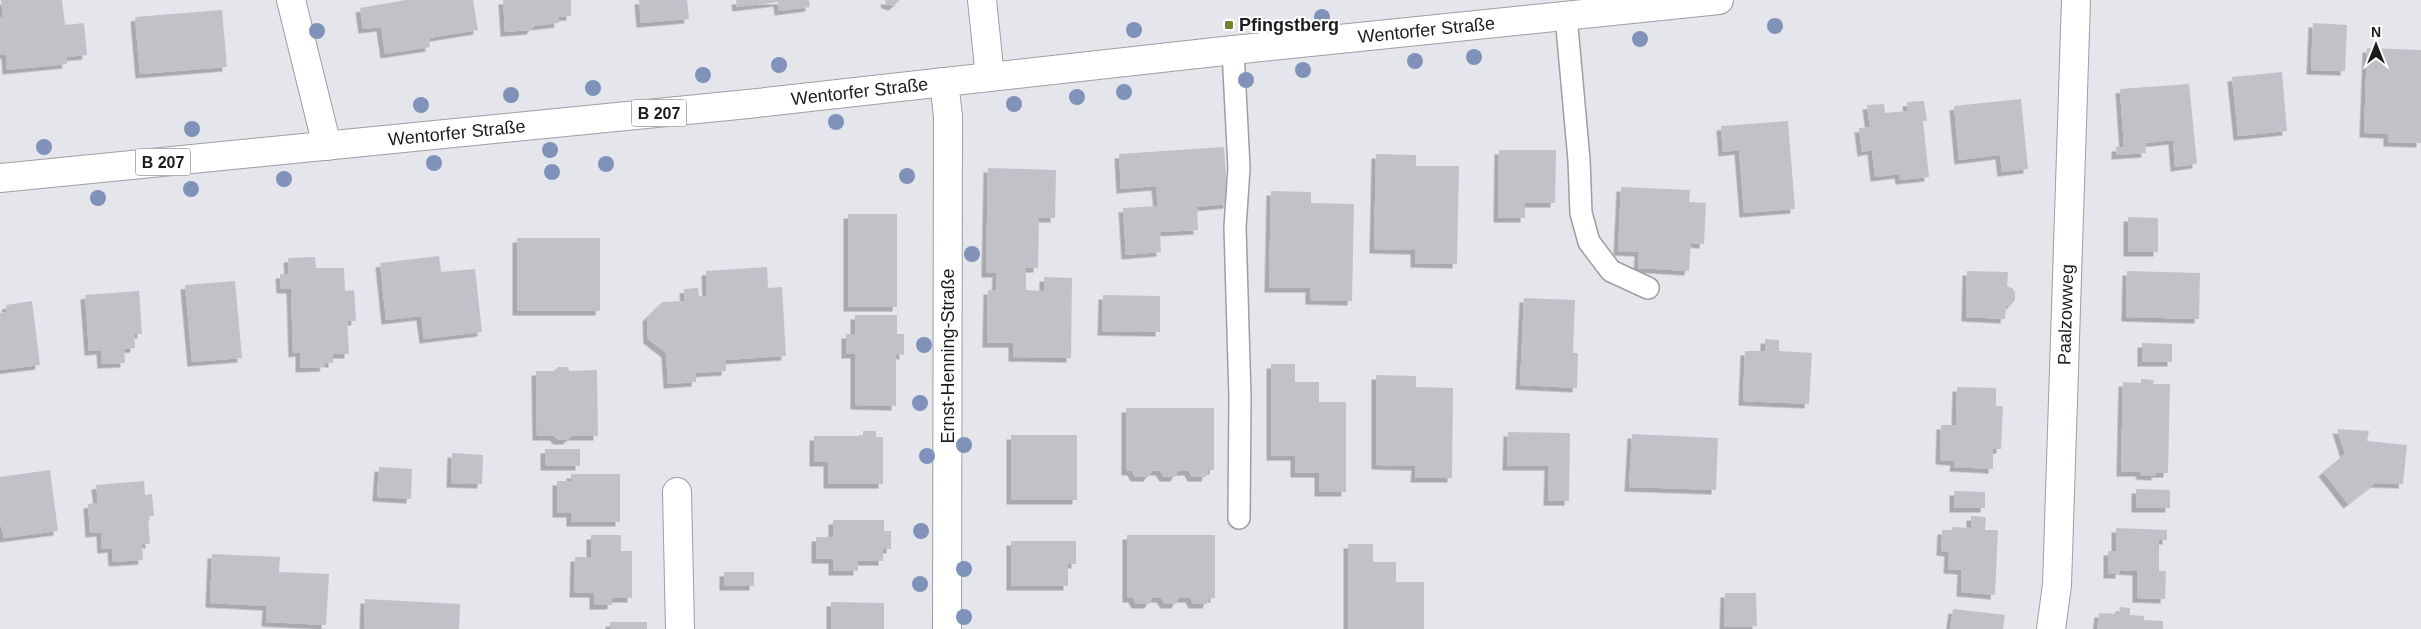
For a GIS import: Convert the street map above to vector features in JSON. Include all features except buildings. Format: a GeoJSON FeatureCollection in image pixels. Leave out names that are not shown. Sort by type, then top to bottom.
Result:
{"type":"FeatureCollection","features":[{"type":"Feature","properties":{"kind":"main road"},"geometry":{"type":"LineString","coordinates":[[292,0],[327,146]]}},
{"type":"Feature","properties":{"kind":"main road"},"geometry":{"type":"LineString","coordinates":[[982,0],[990,77]]}},
{"type":"Feature","properties":{"kind":"main road","name":"Wentorfer Straße"},"geometry":{"type":"LineString","coordinates":[[0,178],[327,146],[1719,0]]}},
{"type":"Feature","properties":{"kind":"main road","name":"Paalzowweg"},"geometry":{"type":"LineString","coordinates":[[2051,629],[2057,585],[2076,0]]}},
{"type":"Feature","properties":{"kind":"main road","name":"Ernst-Henning-Straße"},"geometry":{"type":"LineString","coordinates":[[944,82],[948,116],[948,629]]}},
{"type":"Feature","properties":{"kind":"main road"},"geometry":{"type":"LineString","coordinates":[[677,492],[680,629]]}},
{"type":"Feature","properties":{"kind":"lane"},"geometry":{"type":"LineString","coordinates":[[1566,16],[1579,160],[1581,213],[1589,242],[1611,271],[1648,288]]}},
{"type":"Feature","properties":{"kind":"lane"},"geometry":{"type":"LineString","coordinates":[[1233,50],[1239,168],[1235,227],[1240,396],[1239,518]]}},
{"type":"Feature","properties":{"kind":"place","name":"Pfingstberg"},"geometry":{"type":"Point","coordinates":[1229,25]}}]}
